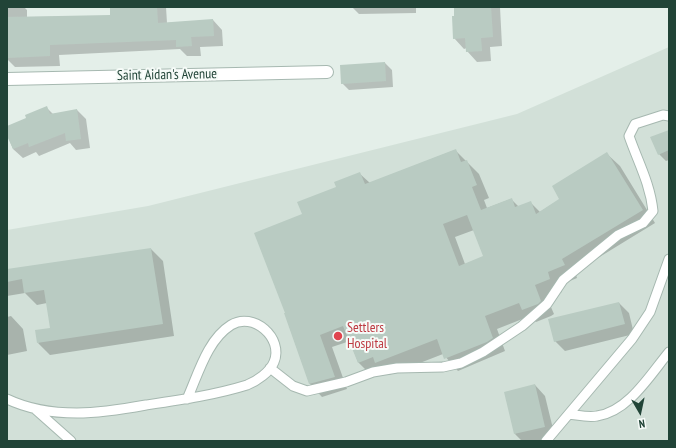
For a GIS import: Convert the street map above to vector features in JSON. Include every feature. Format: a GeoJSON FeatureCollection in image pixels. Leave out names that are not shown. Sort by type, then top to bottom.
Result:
{"type":"FeatureCollection","features":[{"type":"Feature","properties":{"kind":"street","name":"Saint Aidan's Avenue"},"geometry":{"type":"LineString","coordinates":[[7,79],[327,72]]}},
{"type":"Feature","properties":{"kind":"lane"},"geometry":{"type":"LineString","coordinates":[[270,368],[294,386],[307,391],[327,387],[373,372],[397,368],[443,366],[461,363],[483,352],[522,326],[548,304],[563,280],[618,235],[643,223],[653,211],[646,177],[636,157],[629,136],[635,124],[663,115],[669,116]]}},
{"type":"Feature","properties":{"kind":"lane"},"geometry":{"type":"LineString","coordinates":[[546,441],[632,339],[650,312],[669,258]]}},
{"type":"Feature","properties":{"kind":"lane"},"geometry":{"type":"LineString","coordinates":[[7,399],[35,409],[77,413],[114,410],[187,399],[248,384],[270,368],[276,356],[270,336],[265,329],[257,323],[239,322],[231,325],[216,337],[187,399]]}},
{"type":"Feature","properties":{"kind":"lane"},"geometry":{"type":"LineString","coordinates":[[569,414],[596,417],[620,407],[632,396],[669,352]]}},
{"type":"Feature","properties":{"kind":"lane"},"geometry":{"type":"LineString","coordinates":[[35,409],[71,441]]}},
{"type":"Feature","properties":{"kind":"shaded area","name":"Settlers Hospital"},"geometry":{"type":"Polygon","coordinates":[[[669,47],[669,441],[7,441],[7,230],[148,206],[517,114],[669,47]]]}},
{"type":"Feature","properties":{"kind":"building"},"geometry":{"type":"Polygon","coordinates":[[[110,7],[157,7],[158,23],[213,19],[214,36],[191,37],[192,46],[176,47],[176,40],[50,45],[50,56],[7,58],[7,17],[110,15],[110,7]]]}},
{"type":"Feature","properties":{"kind":"building"},"geometry":{"type":"Polygon","coordinates":[[[454,7],[491,7],[493,37],[481,38],[482,51],[466,52],[465,38],[453,39],[452,16],[454,16],[454,7]]]}},
{"type":"Feature","properties":{"kind":"building"},"geometry":{"type":"Polygon","coordinates":[[[385,62],[386,81],[341,84],[340,65],[385,62]]]}},
{"type":"Feature","properties":{"kind":"building"},"geometry":{"type":"Polygon","coordinates":[[[47,106],[50,114],[77,109],[81,139],[66,141],[65,133],[29,147],[28,143],[13,149],[7,136],[7,126],[26,118],[25,115],[47,106]]]}},
{"type":"Feature","properties":{"kind":"building"},"geometry":{"type":"Polygon","coordinates":[[[669,130],[669,150],[658,155],[650,137],[669,130]]]}},
{"type":"Feature","properties":{"kind":"building"},"geometry":{"type":"Polygon","coordinates":[[[456,149],[461,162],[467,160],[477,185],[472,187],[481,210],[512,198],[515,207],[531,201],[536,214],[559,199],[552,186],[607,152],[643,210],[562,259],[565,265],[548,272],[550,279],[535,285],[541,301],[538,304],[522,310],[519,303],[485,316],[493,338],[487,342],[444,359],[437,339],[375,363],[373,357],[358,363],[343,326],[320,335],[335,377],[309,384],[285,313],[254,233],[302,214],[297,202],[336,187],[334,182],[360,172],[365,184],[456,149]],[[467,215],[443,224],[459,266],[483,256],[467,215]]]}},
{"type":"Feature","properties":{"kind":"building"},"geometry":{"type":"Polygon","coordinates":[[[151,248],[163,324],[37,343],[35,330],[50,328],[44,290],[24,293],[22,279],[7,282],[7,269],[151,248]]]}},
{"type":"Feature","properties":{"kind":"building"},"geometry":{"type":"Polygon","coordinates":[[[619,302],[625,324],[554,342],[548,319],[619,302]]]}},
{"type":"Feature","properties":{"kind":"building"},"geometry":{"type":"Polygon","coordinates":[[[535,384],[545,427],[514,434],[504,392],[535,384]]]}},
{"type":"Feature","properties":{"kind":"place","name":"Settlers Hospital"},"geometry":{"type":"Point","coordinates":[338,336]}}]}
